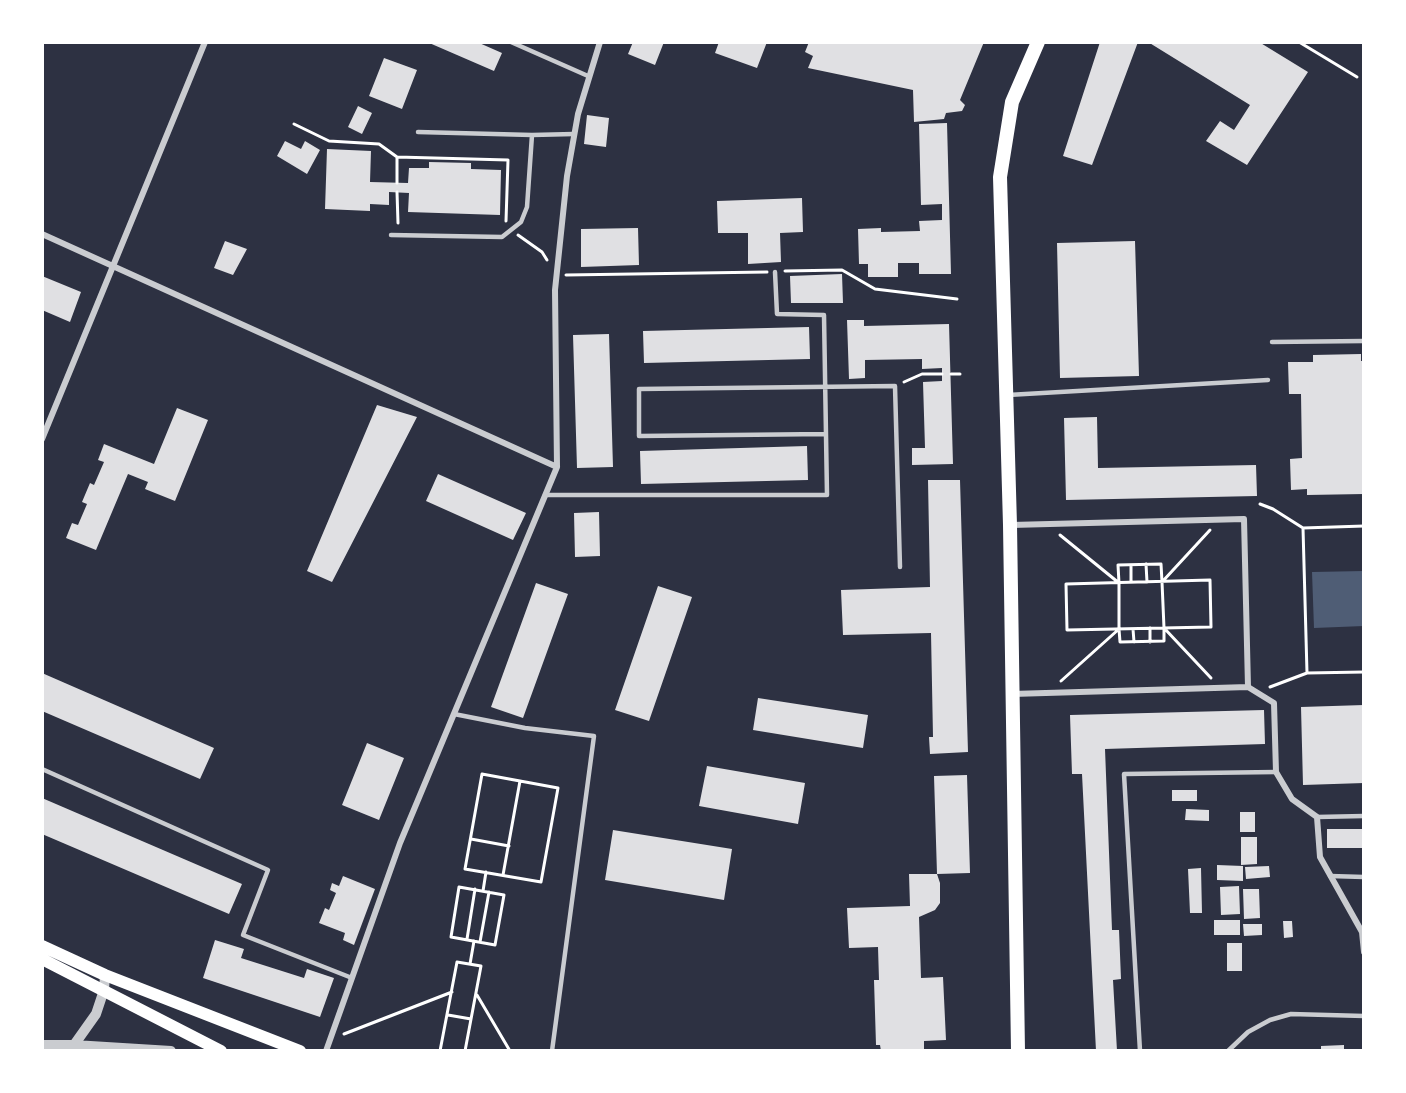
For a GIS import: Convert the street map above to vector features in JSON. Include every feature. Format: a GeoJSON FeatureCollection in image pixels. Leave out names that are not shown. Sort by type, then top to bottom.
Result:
{"type":"FeatureCollection","features":[{"type":"Feature","properties":{"kind":"highway"},"geometry":{"type":"LineString","coordinates":[[1018,1051],[1010,525],[1000,177],[1012,102],[1038,42]]}},
{"type":"Feature","properties":{"kind":"main road"},"geometry":{"type":"LineString","coordinates":[[42,946],[105,975],[300,1051]]}},
{"type":"Feature","properties":{"kind":"main road"},"geometry":{"type":"LineString","coordinates":[[42,959],[221,1051]]}},
{"type":"Feature","properties":{"kind":"street"},"geometry":{"type":"LineString","coordinates":[[42,439],[205,42]]}},
{"type":"Feature","properties":{"kind":"street"},"geometry":{"type":"LineString","coordinates":[[326,1051],[400,843],[557,467],[557,275],[567,176],[588,76],[600,42]]}},
{"type":"Feature","properties":{"kind":"street"},"geometry":{"type":"LineString","coordinates":[[42,234],[557,467]]}},
{"type":"Feature","properties":{"kind":"street"},"geometry":{"type":"LineString","coordinates":[[1010,525],[1244,519],[1248,687]]}},
{"type":"Feature","properties":{"kind":"street"},"geometry":{"type":"LineString","coordinates":[[1012,693],[1248,687],[1274,703],[1276,772],[1293,799],[1317,817],[1320,857],[1362,932],[1364,952]]}},
{"type":"Feature","properties":{"kind":"street"},"geometry":{"type":"LineString","coordinates":[[74,1045],[90,1026],[104,990],[105,975]]}},
{"type":"Feature","properties":{"kind":"street"},"geometry":{"type":"LineString","coordinates":[[42,1045],[171,1051]]}},
{"type":"Feature","properties":{"kind":"lane"},"geometry":{"type":"LineString","coordinates":[[511,42],[588,76]]}},
{"type":"Feature","properties":{"kind":"lane"},"geometry":{"type":"LineString","coordinates":[[418,132],[574,134]]}},
{"type":"Feature","properties":{"kind":"lane"},"geometry":{"type":"LineString","coordinates":[[390,235],[502,237],[513,230],[521,222],[527,207],[532,135]]}},
{"type":"Feature","properties":{"kind":"lane"},"geometry":{"type":"LineString","coordinates":[[545,495],[827,495],[824,315],[777,314],[775,272]]}},
{"type":"Feature","properties":{"kind":"lane"},"geometry":{"type":"LineString","coordinates":[[1272,342],[1364,341]]}},
{"type":"Feature","properties":{"kind":"lane"},"geometry":{"type":"LineString","coordinates":[[1006,395],[1268,380]]}},
{"type":"Feature","properties":{"kind":"lane"},"geometry":{"type":"LineString","coordinates":[[826,434],[639,436],[639,389],[895,386],[900,567]]}},
{"type":"Feature","properties":{"kind":"lane"},"geometry":{"type":"LineString","coordinates":[[454,714],[525,728],[594,736],[552,1051]]}},
{"type":"Feature","properties":{"kind":"lane"},"geometry":{"type":"LineString","coordinates":[[42,769],[268,870],[243,935],[352,978]]}},
{"type":"Feature","properties":{"kind":"lane"},"geometry":{"type":"LineString","coordinates":[[1140,1051],[1124,774],[1276,772]]}},
{"type":"Feature","properties":{"kind":"lane"},"geometry":{"type":"LineString","coordinates":[[1317,817],[1364,816]]}},
{"type":"Feature","properties":{"kind":"lane"},"geometry":{"type":"LineString","coordinates":[[1330,876],[1364,877]]}},
{"type":"Feature","properties":{"kind":"lane"},"geometry":{"type":"LineString","coordinates":[[1228,1051],[1248,1032],[1270,1020],[1291,1014],[1364,1016]]}},
{"type":"Feature","properties":{"kind":"path"},"geometry":{"type":"LineString","coordinates":[[1299,42],[1357,77]]}},
{"type":"Feature","properties":{"kind":"path"},"geometry":{"type":"LineString","coordinates":[[294,124],[329,141],[379,144],[398,157],[508,160],[506,225]]}},
{"type":"Feature","properties":{"kind":"path"},"geometry":{"type":"LineString","coordinates":[[397,183],[398,157]]}},
{"type":"Feature","properties":{"kind":"path"},"geometry":{"type":"LineString","coordinates":[[397,192],[396,223],[407,223]]}},
{"type":"Feature","properties":{"kind":"path"},"geometry":{"type":"LineString","coordinates":[[532,246],[542,252]]}},
{"type":"Feature","properties":{"kind":"path"},"geometry":{"type":"LineString","coordinates":[[557,275],[842,270],[875,289],[957,299]]}},
{"type":"Feature","properties":{"kind":"path"},"geometry":{"type":"LineString","coordinates":[[895,386],[922,374],[942,374]]}},
{"type":"Feature","properties":{"kind":"path"},"geometry":{"type":"LineString","coordinates":[[951,374],[960,374]]}},
{"type":"Feature","properties":{"kind":"path"},"geometry":{"type":"LineString","coordinates":[[1260,504],[1273,509],[1303,528],[1364,526]]}},
{"type":"Feature","properties":{"kind":"path"},"geometry":{"type":"LineString","coordinates":[[1162,582],[1219,520]]}},
{"type":"Feature","properties":{"kind":"path"},"geometry":{"type":"LineString","coordinates":[[1047,524],[1119,583]]}},
{"type":"Feature","properties":{"kind":"path"},"geometry":{"type":"LineString","coordinates":[[1303,528],[1307,673]]}},
{"type":"Feature","properties":{"kind":"path"},"geometry":{"type":"LineString","coordinates":[[1146,564],[1147,582]]}},
{"type":"Feature","properties":{"kind":"path"},"geometry":{"type":"LineString","coordinates":[[1146,564],[1161,564],[1164,641],[1120,642],[1118,565],[1146,564]]}},
{"type":"Feature","properties":{"kind":"path"},"geometry":{"type":"LineString","coordinates":[[1131,565],[1131,582]]}},
{"type":"Feature","properties":{"kind":"path"},"geometry":{"type":"LineString","coordinates":[[1210,580],[1211,627],[1067,630],[1066,584],[1162,582],[1210,580]]}},
{"type":"Feature","properties":{"kind":"path"},"geometry":{"type":"LineString","coordinates":[[1133,628],[1134,642]]}},
{"type":"Feature","properties":{"kind":"path"},"geometry":{"type":"LineString","coordinates":[[1150,628],[1150,642]]}},
{"type":"Feature","properties":{"kind":"path"},"geometry":{"type":"LineString","coordinates":[[1164,628],[1221,688]]}},
{"type":"Feature","properties":{"kind":"path"},"geometry":{"type":"LineString","coordinates":[[1050,692],[1119,629]]}},
{"type":"Feature","properties":{"kind":"path"},"geometry":{"type":"LineString","coordinates":[[1278,683],[1307,673],[1364,672]]}},
{"type":"Feature","properties":{"kind":"path"},"geometry":{"type":"LineString","coordinates":[[482,774],[558,788],[541,882],[465,869],[471,839],[482,774]]}},
{"type":"Feature","properties":{"kind":"path"},"geometry":{"type":"LineString","coordinates":[[503,875],[520,782]]}},
{"type":"Feature","properties":{"kind":"path"},"geometry":{"type":"LineString","coordinates":[[471,839],[509,846]]}},
{"type":"Feature","properties":{"kind":"path"},"geometry":{"type":"LineString","coordinates":[[483,891],[486,872]]}},
{"type":"Feature","properties":{"kind":"path"},"geometry":{"type":"LineString","coordinates":[[459,887],[476,889],[504,895],[495,945],[451,937],[459,887]]}},
{"type":"Feature","properties":{"kind":"path"},"geometry":{"type":"LineString","coordinates":[[467,939],[476,889]]}},
{"type":"Feature","properties":{"kind":"path"},"geometry":{"type":"LineString","coordinates":[[480,942],[489,892]]}},
{"type":"Feature","properties":{"kind":"path"},"geometry":{"type":"LineString","coordinates":[[470,964],[474,941]]}},
{"type":"Feature","properties":{"kind":"path"},"geometry":{"type":"LineString","coordinates":[[440,1051],[458,962],[481,966],[465,1051]]}},
{"type":"Feature","properties":{"kind":"path"},"geometry":{"type":"LineString","coordinates":[[341,1035],[452,992]]}},
{"type":"Feature","properties":{"kind":"path"},"geometry":{"type":"LineString","coordinates":[[476,993],[510,1051]]}},
{"type":"Feature","properties":{"kind":"path"},"geometry":{"type":"LineString","coordinates":[[448,1015],[471,1019]]}},
{"type":"Feature","properties":{"kind":"water"},"geometry":{"type":"Polygon","coordinates":[[[1364,571],[1364,626],[1314,628],[1312,572],[1364,571]]]}},
{"type":"Feature","properties":{"kind":"building"},"geometry":{"type":"Polygon","coordinates":[[[427,42],[477,42],[502,53],[494,71],[427,42]]]}},
{"type":"Feature","properties":{"kind":"building"},"geometry":{"type":"Polygon","coordinates":[[[633,42],[664,42],[655,65],[628,54],[633,42]]]}},
{"type":"Feature","properties":{"kind":"building"},"geometry":{"type":"Polygon","coordinates":[[[719,42],[767,42],[757,68],[715,53],[719,42]]]}},
{"type":"Feature","properties":{"kind":"building"},"geometry":{"type":"Polygon","coordinates":[[[809,42],[984,42],[960,100],[965,105],[962,111],[946,113],[944,119],[914,122],[913,90],[808,68],[813,56],[805,52],[809,42]]]}},
{"type":"Feature","properties":{"kind":"building"},"geometry":{"type":"Polygon","coordinates":[[[1100,42],[1138,42],[1092,165],[1063,156],[1100,42]]]}},
{"type":"Feature","properties":{"kind":"building"},"geometry":{"type":"Polygon","coordinates":[[[1148,42],[1259,42],[1308,72],[1247,165],[1206,141],[1220,121],[1234,130],[1250,105],[1148,42]]]}},
{"type":"Feature","properties":{"kind":"building"},"geometry":{"type":"Polygon","coordinates":[[[384,58],[417,70],[402,109],[369,96],[384,58]]]}},
{"type":"Feature","properties":{"kind":"building"},"geometry":{"type":"Polygon","coordinates":[[[358,106],[372,113],[362,134],[348,127],[358,106]]]}},
{"type":"Feature","properties":{"kind":"building"},"geometry":{"type":"Polygon","coordinates":[[[587,115],[609,118],[606,147],[584,144],[587,115]]]}},
{"type":"Feature","properties":{"kind":"building"},"geometry":{"type":"Polygon","coordinates":[[[947,123],[951,274],[919,274],[919,263],[898,263],[898,277],[868,277],[868,264],[859,264],[858,229],[881,228],[881,232],[920,231],[919,221],[942,220],[942,204],[921,205],[919,124],[947,123]]]}},
{"type":"Feature","properties":{"kind":"building"},"geometry":{"type":"Polygon","coordinates":[[[285,141],[301,149],[305,141],[320,150],[307,174],[277,156],[285,141]]]}},
{"type":"Feature","properties":{"kind":"building"},"geometry":{"type":"Polygon","coordinates":[[[327,149],[371,151],[370,182],[408,183],[409,168],[429,168],[429,162],[471,163],[471,169],[501,170],[500,215],[408,212],[409,193],[389,192],[389,205],[370,204],[370,211],[325,209],[327,149]]]}},
{"type":"Feature","properties":{"kind":"building"},"geometry":{"type":"Polygon","coordinates":[[[802,198],[803,232],[780,233],[781,262],[748,264],[748,233],[718,233],[717,201],[802,198]]]}},
{"type":"Feature","properties":{"kind":"building"},"geometry":{"type":"Polygon","coordinates":[[[638,228],[639,265],[581,267],[581,229],[638,228]]]}},
{"type":"Feature","properties":{"kind":"building"},"geometry":{"type":"Polygon","coordinates":[[[225,241],[247,249],[233,275],[214,268],[225,241]]]}},
{"type":"Feature","properties":{"kind":"building"},"geometry":{"type":"Polygon","coordinates":[[[1135,241],[1139,376],[1060,378],[1057,243],[1135,241]]]}},
{"type":"Feature","properties":{"kind":"building"},"geometry":{"type":"Polygon","coordinates":[[[842,274],[843,303],[791,303],[790,276],[842,274]]]}},
{"type":"Feature","properties":{"kind":"building"},"geometry":{"type":"Polygon","coordinates":[[[42,276],[81,292],[70,322],[42,310],[42,276]]]}},
{"type":"Feature","properties":{"kind":"building"},"geometry":{"type":"Polygon","coordinates":[[[847,320],[864,320],[864,326],[949,324],[953,464],[912,465],[912,448],[925,448],[923,382],[942,381],[942,368],[922,369],[922,359],[865,360],[865,378],[849,379],[847,320]]]}},
{"type":"Feature","properties":{"kind":"building"},"geometry":{"type":"Polygon","coordinates":[[[809,327],[810,359],[644,363],[643,331],[809,327]]]}},
{"type":"Feature","properties":{"kind":"building"},"geometry":{"type":"Polygon","coordinates":[[[609,334],[613,467],[577,468],[573,335],[609,334]]]}},
{"type":"Feature","properties":{"kind":"building"},"geometry":{"type":"Polygon","coordinates":[[[1361,354],[1361,361],[1364,361],[1364,494],[1307,495],[1307,489],[1291,490],[1290,459],[1302,458],[1301,394],[1289,394],[1288,362],[1313,362],[1313,355],[1361,354]]]}},
{"type":"Feature","properties":{"kind":"building"},"geometry":{"type":"Polygon","coordinates":[[[377,405],[417,417],[332,582],[307,571],[377,405]]]}},
{"type":"Feature","properties":{"kind":"building"},"geometry":{"type":"Polygon","coordinates":[[[177,408],[208,420],[175,501],[145,489],[148,482],[128,474],[96,550],[66,538],[72,523],[78,525],[87,504],[82,502],[90,483],[94,485],[104,462],[98,460],[104,444],[154,464],[177,408]]]}},
{"type":"Feature","properties":{"kind":"building"},"geometry":{"type":"Polygon","coordinates":[[[1097,417],[1098,468],[1256,465],[1257,496],[1066,500],[1064,418],[1097,417]]]}},
{"type":"Feature","properties":{"kind":"building"},"geometry":{"type":"Polygon","coordinates":[[[807,446],[808,480],[641,484],[640,451],[807,446]]]}},
{"type":"Feature","properties":{"kind":"building"},"geometry":{"type":"Polygon","coordinates":[[[438,474],[526,513],[513,540],[426,501],[438,474]]]}},
{"type":"Feature","properties":{"kind":"building"},"geometry":{"type":"Polygon","coordinates":[[[928,480],[960,480],[968,752],[930,754],[929,737],[933,737],[931,633],[843,635],[841,590],[930,587],[928,480]]]}},
{"type":"Feature","properties":{"kind":"building"},"geometry":{"type":"Polygon","coordinates":[[[599,512],[600,556],[575,557],[574,513],[599,512]]]}},
{"type":"Feature","properties":{"kind":"building"},"geometry":{"type":"Polygon","coordinates":[[[536,583],[568,594],[523,718],[491,707],[536,583]]]}},
{"type":"Feature","properties":{"kind":"building"},"geometry":{"type":"Polygon","coordinates":[[[658,586],[692,597],[649,721],[615,710],[658,586]]]}},
{"type":"Feature","properties":{"kind":"building"},"geometry":{"type":"Polygon","coordinates":[[[42,673],[214,748],[200,779],[42,711],[42,673]]]}},
{"type":"Feature","properties":{"kind":"building"},"geometry":{"type":"Polygon","coordinates":[[[758,698],[868,715],[863,748],[753,730],[758,698]]]}},
{"type":"Feature","properties":{"kind":"building"},"geometry":{"type":"Polygon","coordinates":[[[1364,705],[1364,783],[1303,785],[1301,707],[1364,705]]]}},
{"type":"Feature","properties":{"kind":"building"},"geometry":{"type":"Polygon","coordinates":[[[1264,710],[1265,744],[1105,749],[1112,930],[1119,930],[1121,979],[1113,980],[1117,1051],[1096,1051],[1082,774],[1072,774],[1070,715],[1264,710]]]}},
{"type":"Feature","properties":{"kind":"building"},"geometry":{"type":"Polygon","coordinates":[[[367,743],[404,758],[379,820],[342,805],[367,743]]]}},
{"type":"Feature","properties":{"kind":"building"},"geometry":{"type":"Polygon","coordinates":[[[707,766],[805,783],[798,824],[699,806],[707,766]]]}},
{"type":"Feature","properties":{"kind":"building"},"geometry":{"type":"Polygon","coordinates":[[[967,775],[970,873],[937,874],[934,776],[967,775]]]}},
{"type":"Feature","properties":{"kind":"building"},"geometry":{"type":"Polygon","coordinates":[[[1172,790],[1197,790],[1197,801],[1172,801],[1172,790]]]}},
{"type":"Feature","properties":{"kind":"building"},"geometry":{"type":"Polygon","coordinates":[[[42,798],[242,884],[229,914],[42,834],[42,798]]]}},
{"type":"Feature","properties":{"kind":"building"},"geometry":{"type":"Polygon","coordinates":[[[1186,809],[1209,810],[1209,821],[1185,820],[1186,809]]]}},
{"type":"Feature","properties":{"kind":"building"},"geometry":{"type":"Polygon","coordinates":[[[1240,812],[1255,812],[1255,832],[1240,832],[1240,812]]]}},
{"type":"Feature","properties":{"kind":"building"},"geometry":{"type":"Polygon","coordinates":[[[1327,829],[1364,829],[1364,848],[1327,848],[1327,829]]]}},
{"type":"Feature","properties":{"kind":"building"},"geometry":{"type":"Polygon","coordinates":[[[613,830],[732,849],[724,900],[605,880],[613,830]]]}},
{"type":"Feature","properties":{"kind":"building"},"geometry":{"type":"Polygon","coordinates":[[[1241,837],[1257,837],[1257,864],[1241,865],[1241,837]]]}},
{"type":"Feature","properties":{"kind":"building"},"geometry":{"type":"Polygon","coordinates":[[[1217,865],[1243,866],[1243,881],[1217,880],[1217,865]]]}},
{"type":"Feature","properties":{"kind":"building"},"geometry":{"type":"Polygon","coordinates":[[[1269,866],[1270,877],[1246,879],[1245,867],[1269,866]]]}},
{"type":"Feature","properties":{"kind":"building"},"geometry":{"type":"Polygon","coordinates":[[[1201,868],[1202,913],[1190,913],[1188,869],[1201,868]]]}},
{"type":"Feature","properties":{"kind":"building"},"geometry":{"type":"Polygon","coordinates":[[[909,874],[937,874],[940,883],[940,903],[935,910],[919,917],[921,978],[943,977],[946,1040],[924,1041],[924,1051],[881,1051],[880,1045],[876,1045],[874,980],[879,980],[878,947],[849,948],[847,908],[910,906],[909,874]]]}},
{"type":"Feature","properties":{"kind":"building"},"geometry":{"type":"Polygon","coordinates":[[[343,876],[375,889],[354,945],[343,940],[345,933],[319,923],[325,908],[329,910],[336,893],[330,890],[332,883],[339,886],[343,876]]]}},
{"type":"Feature","properties":{"kind":"building"},"geometry":{"type":"Polygon","coordinates":[[[1239,886],[1240,914],[1221,915],[1220,887],[1239,886]]]}},
{"type":"Feature","properties":{"kind":"building"},"geometry":{"type":"Polygon","coordinates":[[[1243,889],[1259,889],[1260,918],[1244,919],[1243,889]]]}},
{"type":"Feature","properties":{"kind":"building"},"geometry":{"type":"Polygon","coordinates":[[[1214,920],[1240,920],[1240,935],[1214,935],[1214,920]]]}},
{"type":"Feature","properties":{"kind":"building"},"geometry":{"type":"Polygon","coordinates":[[[1283,921],[1292,921],[1293,937],[1284,938],[1283,921]]]}},
{"type":"Feature","properties":{"kind":"building"},"geometry":{"type":"Polygon","coordinates":[[[1243,924],[1262,924],[1262,935],[1244,936],[1243,924]]]}},
{"type":"Feature","properties":{"kind":"building"},"geometry":{"type":"Polygon","coordinates":[[[215,940],[244,949],[241,958],[304,978],[307,969],[334,978],[320,1017],[203,978],[215,940]]]}},
{"type":"Feature","properties":{"kind":"building"},"geometry":{"type":"Polygon","coordinates":[[[1227,943],[1242,943],[1242,971],[1227,971],[1227,943]]]}},
{"type":"Feature","properties":{"kind":"building"},"geometry":{"type":"Polygon","coordinates":[[[1344,1045],[1344,1051],[1321,1051],[1321,1046],[1344,1045]]]}}]}
